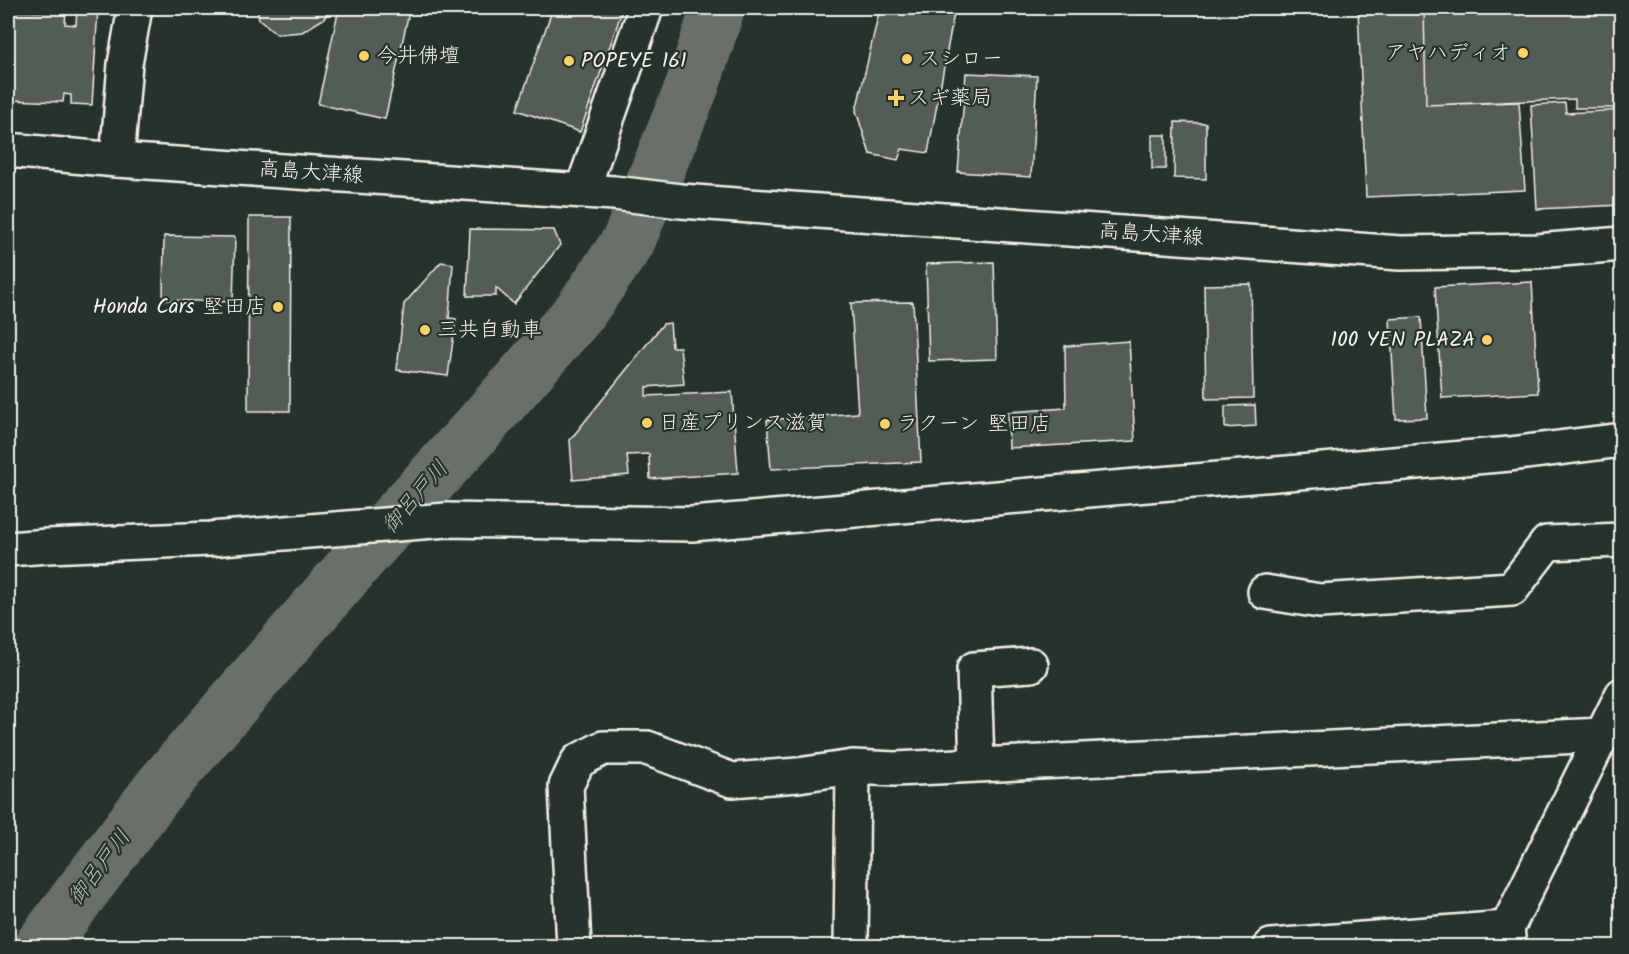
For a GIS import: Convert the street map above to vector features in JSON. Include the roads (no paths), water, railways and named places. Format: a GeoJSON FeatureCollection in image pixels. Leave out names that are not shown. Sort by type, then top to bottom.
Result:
{"type":"FeatureCollection","features":[{"type":"Feature","properties":{"kind":"street"},"geometry":{"type":"LineString","coordinates":[[117,160],[126,64],[135,8]]}},
{"type":"Feature","properties":{"kind":"street"},"geometry":{"type":"LineString","coordinates":[[582,191],[646,8]]}},
{"type":"Feature","properties":{"kind":"street","name":"高島大津線"},"geometry":{"type":"LineString","coordinates":[[8,150],[117,160],[614,193],[681,201],[1400,253],[1537,251],[1622,244]]}},
{"type":"Feature","properties":{"kind":"street"},"geometry":{"type":"LineString","coordinates":[[8,549],[210,539],[447,520],[692,524],[1510,454],[1622,440]]}},
{"type":"Feature","properties":{"kind":"street"},"geometry":{"type":"LineString","coordinates":[[1265,592],[1320,601],[1512,589],[1547,543],[1622,540]]}},
{"type":"Feature","properties":{"kind":"street"},"geometry":{"type":"LineString","coordinates":[[977,765],[974,669],[1031,665]]}},
{"type":"Feature","properties":{"kind":"street"},"geometry":{"type":"LineString","coordinates":[[1270,946],[1508,937],[1622,695]]}},
{"type":"Feature","properties":{"kind":"street"},"geometry":{"type":"LineString","coordinates":[[574,946],[566,786],[578,761],[603,748],[647,748],[732,780],[798,775],[853,767],[895,769],[1602,735]]}},
{"type":"Feature","properties":{"kind":"street"},"geometry":{"type":"LineString","coordinates":[[851,946],[853,767]]}},
{"type":"Feature","properties":{"kind":"waterway","name":"御呂戸川"},"geometry":{"type":"LineString","coordinates":[[41,946],[161,787],[365,552],[579,313],[628,242],[692,87],[718,8]]}},
{"type":"Feature","properties":{"kind":"place","name":"アヤハディオ"},"geometry":{"type":"Point","coordinates":[1523,53]}},
{"type":"Feature","properties":{"kind":"place","name":"今井佛壇"},"geometry":{"type":"Point","coordinates":[364,56]}},
{"type":"Feature","properties":{"kind":"place","name":"スシロー"},"geometry":{"type":"Point","coordinates":[907,59]}},
{"type":"Feature","properties":{"kind":"place","name":"POPEYE 161"},"geometry":{"type":"Point","coordinates":[569,61]}},
{"type":"Feature","properties":{"kind":"place","name":"スギ薬局"},"geometry":{"type":"Point","coordinates":[896,98]}},
{"type":"Feature","properties":{"kind":"place","name":"Honda Cars 堅田店"},"geometry":{"type":"Point","coordinates":[278,307]}},
{"type":"Feature","properties":{"kind":"place","name":"三共自動車"},"geometry":{"type":"Point","coordinates":[425,330]}},
{"type":"Feature","properties":{"kind":"place","name":"100 YEN PLAZA"},"geometry":{"type":"Point","coordinates":[1487,340]}},
{"type":"Feature","properties":{"kind":"place","name":"日産プリンス滋賀"},"geometry":{"type":"Point","coordinates":[647,423]}},
{"type":"Feature","properties":{"kind":"place","name":"ラクーン 堅田店"},"geometry":{"type":"Point","coordinates":[885,424]}}]}
